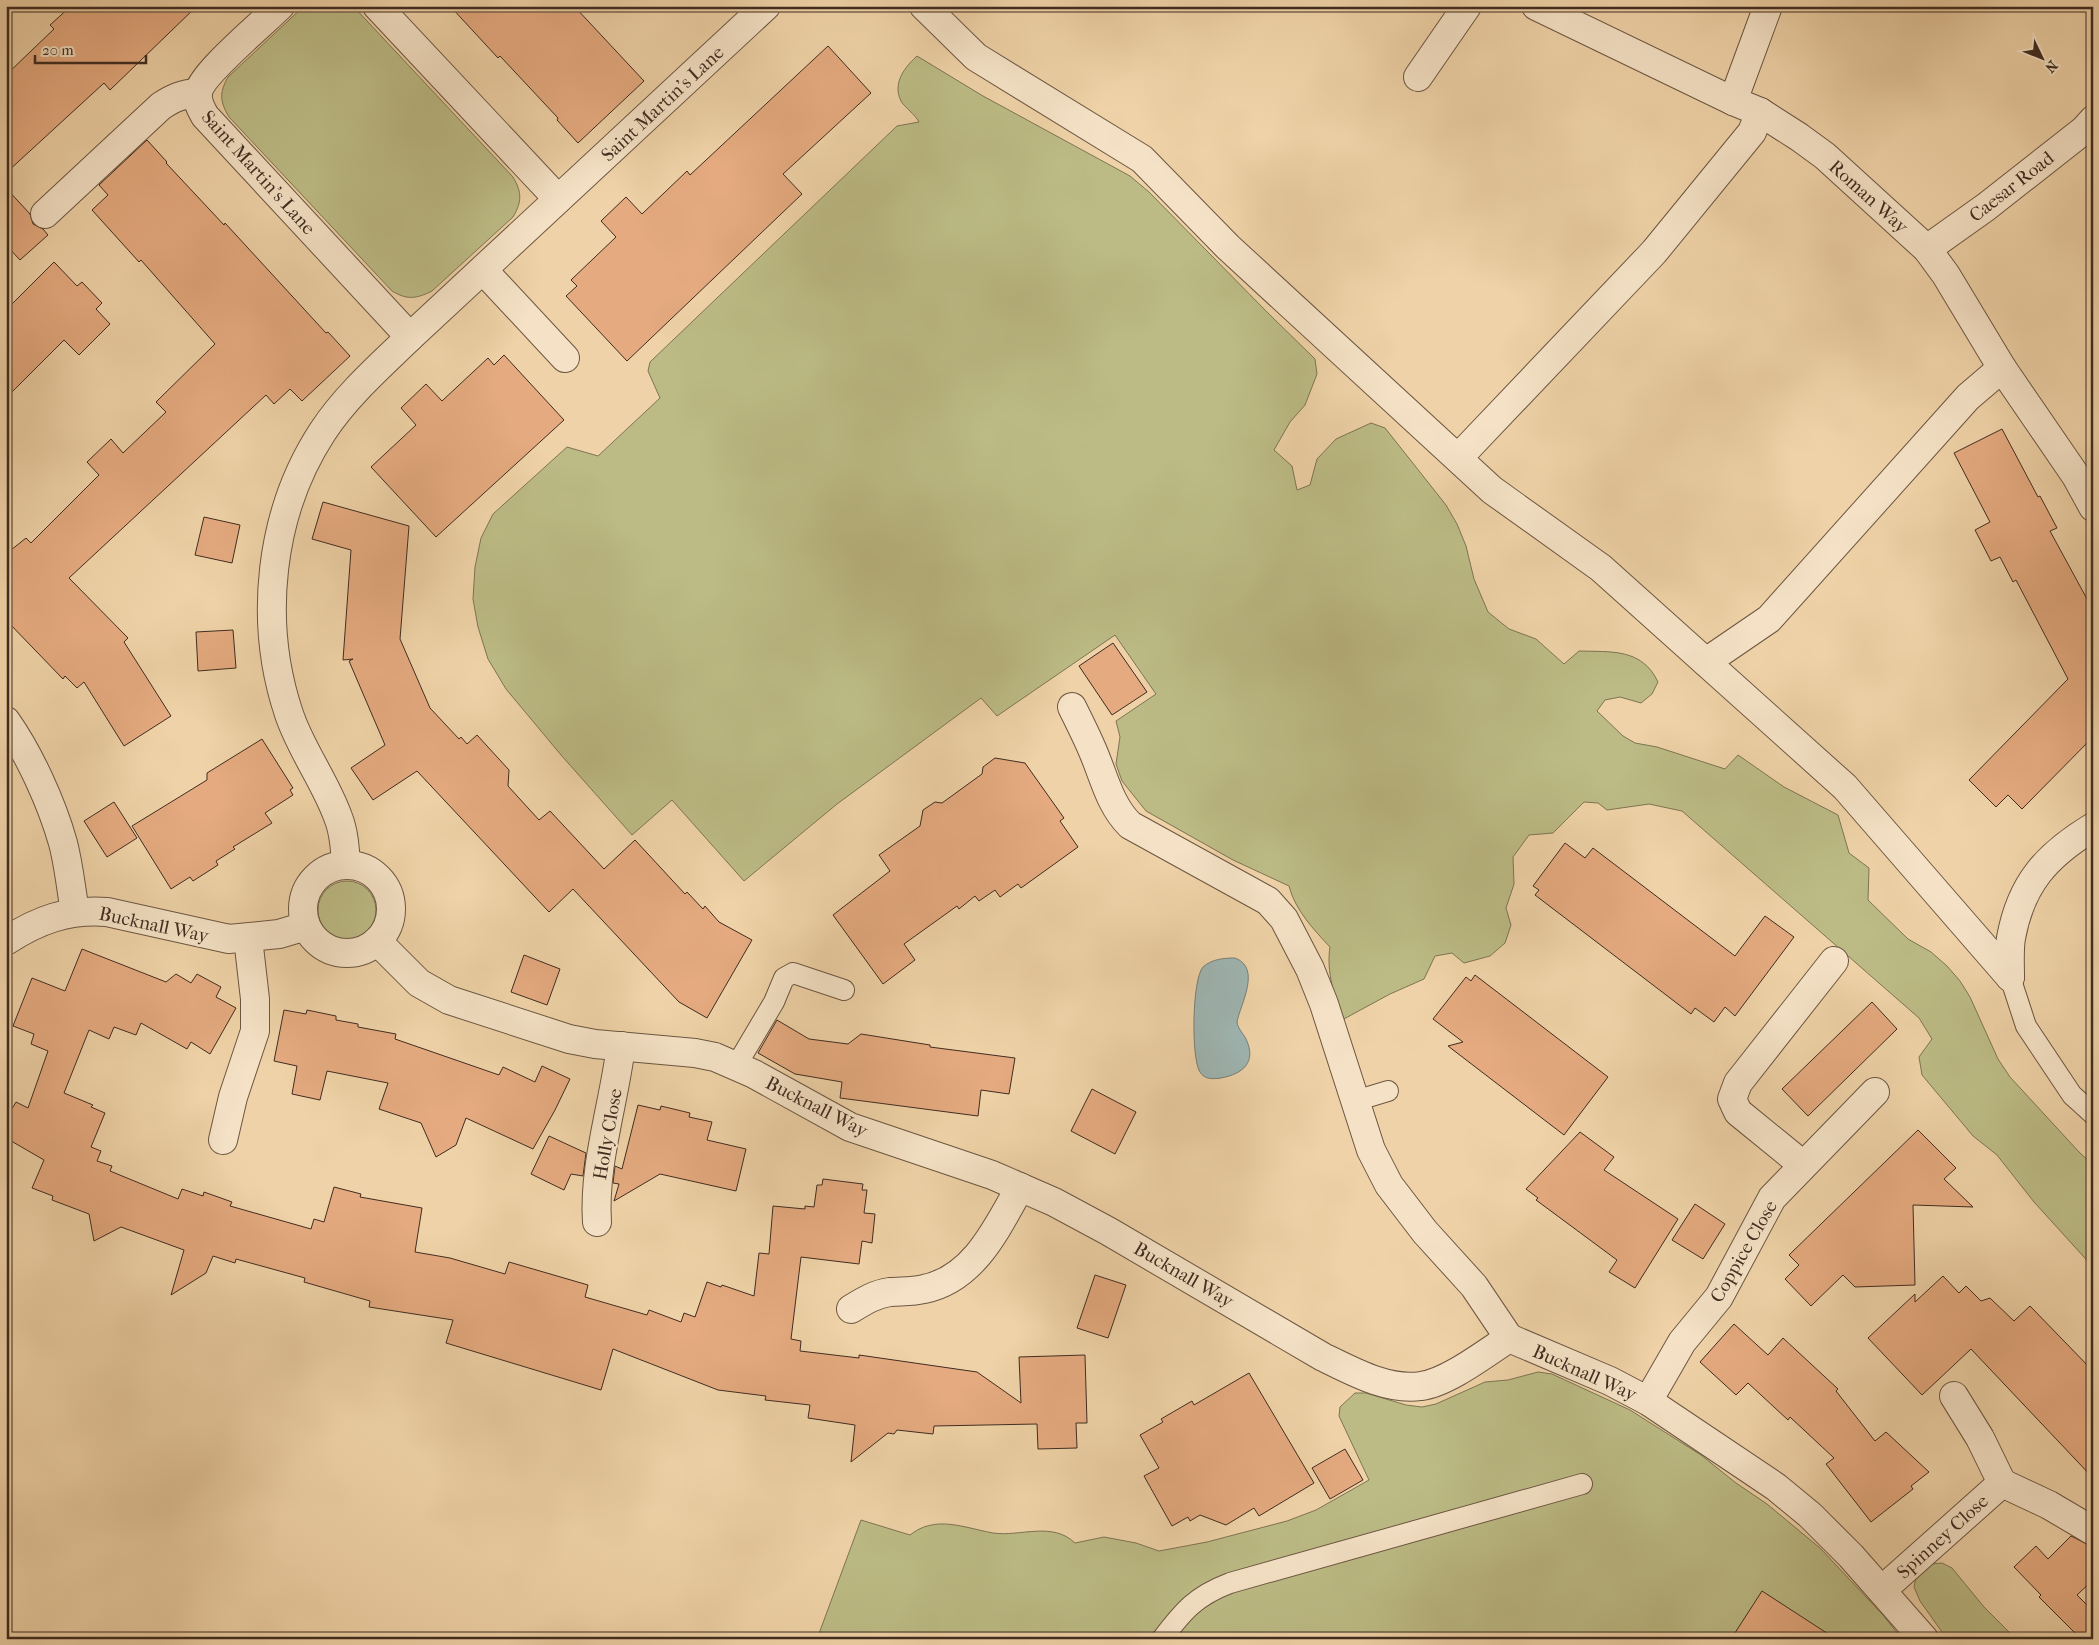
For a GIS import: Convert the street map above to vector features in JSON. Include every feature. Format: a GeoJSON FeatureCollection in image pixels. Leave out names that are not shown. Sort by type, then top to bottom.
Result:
{"type":"FeatureCollection","features":[{"type":"Feature","properties":{"kind":"street","name":"Saint Martin's Lane"},"geometry":{"type":"LineString","coordinates":[[280,6],[212,71],[203,82],[198,93],[199,104],[205,116],[410,337]]}},
{"type":"Feature","properties":{"kind":"street"},"geometry":{"type":"LineString","coordinates":[[377,6],[558,199]]}},
{"type":"Feature","properties":{"kind":"street","name":"Saint Martin's Lane"},"geometry":{"type":"LineString","coordinates":[[346,865],[344,841],[339,818],[298,736],[281,688],[273,629],[274,570],[279,535],[299,475],[324,430],[355,391],[410,337],[766,6]]}},
{"type":"Feature","properties":{"kind":"street"},"geometry":{"type":"LineString","coordinates":[[924,6],[976,57],[1142,160],[1228,247],[1492,490],[1601,568],[1845,787],[2010,977]]}},
{"type":"Feature","properties":{"kind":"street"},"geometry":{"type":"LineString","coordinates":[[1418,77],[1467,6]]}},
{"type":"Feature","properties":{"kind":"street","name":"Roman Way"},"geometry":{"type":"LineString","coordinates":[[1536,6],[1733,101],[1760,112],[1799,136],[1824,156],[1927,249],[1946,275],[2002,368],[2084,471],[2093,508]]}},
{"type":"Feature","properties":{"kind":"street"},"geometry":{"type":"LineString","coordinates":[[1733,101],[1768,6]]}},
{"type":"Feature","properties":{"kind":"street"},"geometry":{"type":"LineString","coordinates":[[45,214],[161,106],[183,94],[198,93]]}},
{"type":"Feature","properties":{"kind":"street"},"geometry":{"type":"LineString","coordinates":[[1458,458],[1654,252],[1752,132],[1760,112]]}},
{"type":"Feature","properties":{"kind":"street","name":"Caesar Road"},"geometry":{"type":"LineString","coordinates":[[1927,249],[1986,207],[2084,130],[2093,120]]}},
{"type":"Feature","properties":{"kind":"street"},"geometry":{"type":"LineString","coordinates":[[484,270],[565,358]]}},
{"type":"Feature","properties":{"kind":"street"},"geometry":{"type":"LineString","coordinates":[[1706,662],[1769,618],[1968,397],[2002,368]]}},
{"type":"Feature","properties":{"kind":"street"},"geometry":{"type":"LineString","coordinates":[[1072,708],[1092,750],[1109,795],[1120,814],[1130,825],[1268,901],[1277,908],[1310,969],[1324,1004],[1371,1150],[1389,1185],[1420,1226],[1474,1286],[1509,1338]]}},
{"type":"Feature","properties":{"kind":"street"},"geometry":{"type":"LineString","coordinates":[[6,722],[36,776],[56,823],[67,864],[75,912]]}},
{"type":"Feature","properties":{"kind":"street"},"geometry":{"type":"LineString","coordinates":[[2010,977],[2011,940],[2018,908],[2034,877],[2060,848],[2093,827]]}},
{"type":"Feature","properties":{"kind":"street"},"geometry":{"type":"LineString","coordinates":[[346,865],[367,870],[379,879],[387,892],[390,907],[389,922],[377,941],[357,952],[341,953],[326,948],[315,940],[306,926],[303,913],[308,887],[328,869],[346,865]]}},
{"type":"Feature","properties":{"kind":"street","name":"Bucknall Way"},"geometry":{"type":"LineString","coordinates":[[6,940],[37,923],[55,916],[75,912],[107,912],[229,939],[279,934],[306,926]]}},
{"type":"Feature","properties":{"kind":"street"},"geometry":{"type":"LineString","coordinates":[[223,1140],[233,1097],[255,1031],[255,999],[248,938]]}},
{"type":"Feature","properties":{"kind":"street","name":"Bucknall Way"},"geometry":{"type":"LineString","coordinates":[[377,941],[419,983],[449,1000],[569,1039],[695,1053],[715,1057],[736,1066],[850,1127],[963,1164],[1054,1202],[1108,1231],[1323,1357],[1355,1373],[1385,1383],[1422,1386],[1438,1381],[1509,1338],[1610,1380],[1648,1401],[1709,1440],[1792,1500],[1851,1556],[1924,1639]]}},
{"type":"Feature","properties":{"kind":"street"},"geometry":{"type":"LineString","coordinates":[[1803,1165],[1738,1112],[1732,1099],[1738,1083],[1834,961]]}},
{"type":"Feature","properties":{"kind":"street","name":"Holly Close"},"geometry":{"type":"LineString","coordinates":[[597,1222],[597,1189],[618,1075],[621,1046]]}},
{"type":"Feature","properties":{"kind":"street","name":"Coppice Close"},"geometry":{"type":"LineString","coordinates":[[1648,1401],[1682,1342],[1719,1297],[1772,1198],[1875,1092]]}},
{"type":"Feature","properties":{"kind":"street"},"geometry":{"type":"LineString","coordinates":[[851,1309],[878,1295],[932,1287],[964,1269],[977,1258],[989,1241],[1020,1187]]}},
{"type":"Feature","properties":{"kind":"street","name":"Spinney Close"},"geometry":{"type":"LineString","coordinates":[[1954,1396],[1980,1438],[2002,1482],[2049,1505],[2093,1531]]}},
{"type":"Feature","properties":{"kind":"street","name":"Spinney Close"},"geometry":{"type":"LineString","coordinates":[[1882,1590],[2002,1482]]}},
{"type":"Feature","properties":{"kind":"lane"},"geometry":{"type":"LineString","coordinates":[[736,1066],[774,1002],[784,978],[788,974],[793,973],[844,990]]}},
{"type":"Feature","properties":{"kind":"lane"},"geometry":{"type":"LineString","coordinates":[[2010,977],[2026,1026],[2072,1095],[2093,1114]]}},
{"type":"Feature","properties":{"kind":"lane"},"geometry":{"type":"LineString","coordinates":[[1355,1101],[1388,1090]]}},
{"type":"Feature","properties":{"kind":"lane"},"geometry":{"type":"LineString","coordinates":[[1162,1639],[1188,1606],[1197,1598],[1230,1583],[1582,1484]]}},
{"type":"Feature","properties":{"kind":"shaded area"},"geometry":{"type":"Polygon","coordinates":[[[304,6],[353,6],[516,182],[520,197],[513,217],[432,291],[426,294],[407,297],[392,291],[229,117],[224,107],[222,93],[228,77],[304,6]]]}},
{"type":"Feature","properties":{"kind":"shaded area"},"geometry":{"type":"Polygon","coordinates":[[[917,56],[983,96],[1130,176],[1149,192],[1315,359],[1317,374],[1305,405],[1290,422],[1274,450],[1292,466],[1297,490],[1310,485],[1317,459],[1336,439],[1371,423],[1385,428],[1446,505],[1457,524],[1466,546],[1474,579],[1488,612],[1509,629],[1536,639],[1564,664],[1579,651],[1603,651],[1624,654],[1634,658],[1651,671],[1658,682],[1652,694],[1641,703],[1620,697],[1605,700],[1597,711],[1623,736],[1635,743],[1657,747],[1725,769],[1738,755],[1784,787],[1838,815],[1849,853],[1869,868],[1868,900],[1908,939],[1931,952],[1960,981],[1970,997],[1998,1059],[2010,1077],[2093,1165],[2093,1267],[2034,1202],[1997,1155],[1973,1136],[1922,1075],[1919,1057],[1932,1039],[1919,1018],[1682,811],[1649,804],[1607,810],[1598,803],[1584,802],[1553,833],[1529,835],[1513,857],[1514,884],[1506,908],[1511,925],[1505,943],[1490,956],[1464,963],[1452,953],[1435,956],[1424,979],[1390,994],[1342,1020],[1330,975],[1330,947],[1300,911],[1289,886],[1233,860],[1146,811],[1122,781],[1116,764],[1120,737],[1116,721],[1156,694],[1115,635],[997,716],[981,698],[837,804],[744,881],[672,800],[632,835],[506,689],[488,659],[478,627],[473,599],[475,567],[481,538],[493,514],[567,447],[598,456],[660,398],[648,371],[650,362],[897,126],[919,122],[901,101],[898,88],[904,70],[917,56]]]}},
{"type":"Feature","properties":{"kind":"shaded area"},"geometry":{"type":"Polygon","coordinates":[[[341,881],[353,881],[368,889],[376,904],[376,916],[368,931],[353,939],[341,939],[326,931],[318,916],[318,904],[326,889],[341,881]]]}},
{"type":"Feature","properties":{"kind":"shaded area"},"geometry":{"type":"Polygon","coordinates":[[[1538,1372],[1552,1374],[1630,1410],[1701,1455],[1736,1483],[1767,1504],[1820,1548],[1883,1615],[1902,1639],[817,1639],[861,1520],[910,1535],[927,1526],[946,1524],[1003,1534],[1046,1531],[1066,1536],[1075,1543],[1104,1537],[1136,1543],[1159,1551],[1207,1542],[1287,1521],[1316,1510],[1369,1480],[1339,1416],[1340,1407],[1355,1393],[1366,1393],[1406,1405],[1422,1407],[1436,1404],[1485,1382],[1508,1380],[1538,1372]]]}},
{"type":"Feature","properties":{"kind":"shaded area"},"geometry":{"type":"Polygon","coordinates":[[[1942,1563],[1952,1568],[1984,1607],[2016,1639],[1947,1639],[1920,1601],[1914,1587],[1916,1578],[1931,1564],[1942,1563]]]}},
{"type":"Feature","properties":{"kind":"water"},"geometry":{"type":"Polygon","coordinates":[[[1235,958],[1243,963],[1247,970],[1247,987],[1237,1022],[1249,1047],[1249,1060],[1246,1066],[1236,1073],[1221,1078],[1209,1078],[1200,1072],[1195,1052],[1194,1019],[1199,974],[1203,967],[1210,962],[1218,959],[1235,958]]]}},
{"type":"Feature","properties":{"kind":"building"},"geometry":{"type":"Polygon","coordinates":[[[71,6],[197,6],[110,90],[104,83],[6,173],[6,75],[54,29],[50,25],[71,6]]]}},
{"type":"Feature","properties":{"kind":"building"},"geometry":{"type":"Polygon","coordinates":[[[450,6],[574,6],[644,81],[578,143],[557,120],[558,118],[500,56],[498,58],[450,6]]]}},
{"type":"Feature","properties":{"kind":"building"},"geometry":{"type":"Polygon","coordinates":[[[828,46],[871,93],[783,174],[802,194],[627,361],[566,296],[577,286],[571,280],[616,237],[601,221],[626,197],[642,214],[687,171],[690,175],[828,46]]]}},
{"type":"Feature","properties":{"kind":"building"},"geometry":{"type":"Polygon","coordinates":[[[147,140],[224,225],[225,223],[326,333],[328,332],[350,356],[302,401],[290,389],[274,404],[266,395],[69,578],[128,638],[124,642],[171,716],[124,746],[84,682],[77,688],[65,676],[63,679],[6,620],[6,554],[26,538],[31,543],[99,475],[87,462],[111,439],[123,453],[166,412],[156,402],[215,344],[141,260],[139,262],[92,210],[108,195],[99,185],[147,140]]]}},
{"type":"Feature","properties":{"kind":"building"},"geometry":{"type":"Polygon","coordinates":[[[6,188],[30,214],[33,224],[43,229],[48,235],[20,260],[6,245],[6,188]]]}},
{"type":"Feature","properties":{"kind":"building"},"geometry":{"type":"Polygon","coordinates":[[[54,262],[77,286],[82,282],[102,303],[96,309],[110,324],[79,355],[64,340],[6,398],[6,310],[54,262]]]}},
{"type":"Feature","properties":{"kind":"building"},"geometry":{"type":"Polygon","coordinates":[[[504,355],[564,420],[436,537],[371,467],[416,425],[401,408],[426,384],[442,401],[488,358],[494,365],[504,355]]]}},
{"type":"Feature","properties":{"kind":"building"},"geometry":{"type":"Polygon","coordinates":[[[2002,429],[2038,497],[2040,496],[2057,528],[2050,531],[2093,610],[2093,737],[2022,809],[2008,795],[1996,807],[1969,780],[2068,679],[2016,580],[2013,582],[2000,557],[1991,561],[1975,530],[1990,522],[1954,453],[2002,429]]]}},
{"type":"Feature","properties":{"kind":"building"},"geometry":{"type":"Polygon","coordinates":[[[323,502],[409,526],[400,639],[430,708],[459,739],[461,737],[467,744],[477,735],[509,770],[508,786],[539,820],[550,811],[604,869],[635,840],[685,894],[687,892],[703,909],[705,906],[719,922],[752,940],[707,1018],[679,1002],[573,889],[549,912],[417,771],[373,800],[351,768],[385,745],[349,661],[353,659],[343,660],[351,550],[312,539],[323,502]]]}},
{"type":"Feature","properties":{"kind":"building"},"geometry":{"type":"Polygon","coordinates":[[[204,517],[240,525],[232,563],[195,555],[204,517]]]}},
{"type":"Feature","properties":{"kind":"building"},"geometry":{"type":"Polygon","coordinates":[[[233,630],[236,668],[198,671],[196,632],[233,630]]]}},
{"type":"Feature","properties":{"kind":"building"},"geometry":{"type":"Polygon","coordinates":[[[1113,643],[1147,692],[1112,715],[1079,666],[1113,643]]]}},
{"type":"Feature","properties":{"kind":"building"},"geometry":{"type":"Polygon","coordinates":[[[262,739],[293,788],[290,790],[293,795],[265,813],[272,823],[233,847],[235,849],[216,861],[218,865],[193,881],[190,877],[171,889],[132,826],[207,780],[207,773],[262,739]]]}},
{"type":"Feature","properties":{"kind":"building"},"geometry":{"type":"Polygon","coordinates":[[[995,758],[1025,763],[1064,818],[1060,821],[1078,847],[1021,888],[1018,884],[1000,897],[995,890],[979,901],[975,896],[959,909],[957,906],[904,944],[915,960],[883,984],[833,915],[890,871],[879,855],[920,826],[923,810],[935,802],[942,803],[982,774],[983,767],[995,758]]]}},
{"type":"Feature","properties":{"kind":"building"},"geometry":{"type":"Polygon","coordinates":[[[114,802],[137,838],[107,857],[84,821],[114,802]]]}},
{"type":"Feature","properties":{"kind":"building"},"geometry":{"type":"Polygon","coordinates":[[[1565,843],[1585,858],[1593,848],[1735,956],[1765,916],[1794,937],[1735,1016],[1725,1007],[1714,1022],[1695,1008],[1691,1014],[1535,895],[1539,890],[1533,886],[1565,843]]]}},
{"type":"Feature","properties":{"kind":"building"},"geometry":{"type":"Polygon","coordinates":[[[82,949],[166,982],[176,974],[191,983],[197,974],[221,987],[216,997],[236,1008],[210,1054],[191,1042],[187,1049],[141,1023],[136,1035],[114,1027],[109,1039],[89,1030],[64,1093],[93,1105],[91,1107],[105,1113],[91,1147],[101,1151],[97,1161],[112,1166],[110,1171],[178,1199],[182,1189],[203,1196],[204,1192],[232,1202],[230,1206],[311,1229],[314,1219],[324,1222],[334,1187],[361,1194],[360,1197],[422,1208],[415,1252],[450,1258],[505,1274],[509,1262],[588,1285],[585,1297],[647,1315],[649,1310],[681,1322],[684,1313],[695,1317],[707,1282],[754,1296],[759,1253],[769,1254],[773,1206],[805,1209],[805,1206],[814,1207],[817,1185],[822,1185],[823,1179],[863,1184],[862,1190],[867,1190],[864,1213],[875,1214],[872,1243],[862,1241],[859,1264],[801,1257],[791,1339],[801,1341],[800,1351],[859,1358],[859,1355],[977,1372],[1021,1403],[1019,1357],[1085,1355],[1087,1423],[1076,1423],[1077,1448],[1038,1449],[1037,1424],[934,1426],[933,1434],[897,1430],[894,1434],[888,1433],[851,1462],[855,1425],[808,1418],[810,1405],[765,1400],[766,1396],[718,1390],[613,1349],[601,1390],[446,1343],[453,1320],[369,1307],[370,1301],[304,1282],[305,1278],[236,1259],[235,1263],[213,1256],[206,1273],[171,1295],[184,1250],[121,1227],[94,1241],[89,1214],[52,1200],[53,1196],[32,1188],[44,1160],[6,1138],[6,1119],[16,1102],[28,1108],[48,1051],[31,1044],[34,1034],[13,1026],[32,978],[65,991],[82,949]]]}},
{"type":"Feature","properties":{"kind":"building"},"geometry":{"type":"Polygon","coordinates":[[[524,955],[560,969],[547,1005],[511,992],[524,955]]]}},
{"type":"Feature","properties":{"kind":"building"},"geometry":{"type":"Polygon","coordinates":[[[1475,975],[1608,1077],[1564,1135],[1448,1046],[1463,1042],[1433,1019],[1466,977],[1471,981],[1475,975]]]}},
{"type":"Feature","properties":{"kind":"building"},"geometry":{"type":"Polygon","coordinates":[[[1872,1002],[1897,1029],[1808,1116],[1782,1089],[1872,1002]]]}},
{"type":"Feature","properties":{"kind":"building"},"geometry":{"type":"Polygon","coordinates":[[[284,1010],[306,1014],[307,1010],[336,1016],[336,1020],[358,1024],[358,1027],[396,1034],[395,1039],[499,1075],[503,1067],[535,1082],[542,1066],[570,1079],[533,1149],[466,1118],[456,1145],[436,1157],[421,1123],[379,1109],[388,1083],[327,1071],[320,1100],[292,1094],[297,1066],[274,1061],[284,1010]]]}},
{"type":"Feature","properties":{"kind":"building"},"geometry":{"type":"Polygon","coordinates":[[[777,1020],[809,1039],[848,1044],[861,1034],[930,1045],[930,1047],[1015,1058],[1009,1094],[981,1090],[978,1116],[840,1098],[842,1082],[795,1074],[758,1053],[777,1020]]]}},
{"type":"Feature","properties":{"kind":"building"},"geometry":{"type":"Polygon","coordinates":[[[1092,1089],[1136,1112],[1115,1154],[1071,1131],[1092,1089]]]}},
{"type":"Feature","properties":{"kind":"building"},"geometry":{"type":"Polygon","coordinates":[[[638,1105],[660,1110],[661,1106],[690,1113],[689,1117],[712,1122],[707,1140],[746,1149],[736,1191],[660,1174],[614,1201],[619,1184],[613,1183],[615,1166],[622,1169],[638,1105]]]}},
{"type":"Feature","properties":{"kind":"building"},"geometry":{"type":"Polygon","coordinates":[[[1918,1130],[1956,1168],[1944,1179],[1973,1207],[1913,1205],[1915,1285],[1855,1287],[1843,1275],[1811,1306],[1785,1279],[1799,1265],[1789,1255],[1918,1130]]]}},
{"type":"Feature","properties":{"kind":"building"},"geometry":{"type":"Polygon","coordinates":[[[1580,1132],[1614,1157],[1604,1170],[1678,1219],[1635,1288],[1609,1272],[1617,1260],[1536,1200],[1538,1198],[1526,1189],[1580,1132]]]}},
{"type":"Feature","properties":{"kind":"building"},"geometry":{"type":"Polygon","coordinates":[[[549,1136],[586,1153],[583,1176],[571,1174],[564,1190],[531,1174],[549,1136]]]}},
{"type":"Feature","properties":{"kind":"building"},"geometry":{"type":"Polygon","coordinates":[[[1695,1204],[1725,1224],[1703,1259],[1672,1240],[1695,1204]]]}},
{"type":"Feature","properties":{"kind":"building"},"geometry":{"type":"Polygon","coordinates":[[[1095,1275],[1126,1285],[1108,1338],[1077,1328],[1095,1275]]]}},
{"type":"Feature","properties":{"kind":"building"},"geometry":{"type":"Polygon","coordinates":[[[1943,1276],[1959,1293],[1966,1286],[1981,1301],[1990,1298],[2014,1321],[2030,1306],[2093,1371],[2093,1478],[1971,1349],[1922,1395],[1868,1338],[1915,1294],[1915,1302],[1943,1276]]]}},
{"type":"Feature","properties":{"kind":"building"},"geometry":{"type":"Polygon","coordinates":[[[1734,1324],[1768,1355],[1783,1338],[1838,1389],[1836,1391],[1875,1441],[1886,1432],[1929,1472],[1911,1486],[1913,1489],[1871,1522],[1826,1464],[1834,1458],[1790,1417],[1788,1420],[1748,1383],[1736,1395],[1700,1362],[1734,1324]]]}},
{"type":"Feature","properties":{"kind":"building"},"geometry":{"type":"Polygon","coordinates":[[[1249,1373],[1314,1483],[1259,1516],[1254,1508],[1226,1525],[1200,1515],[1190,1521],[1188,1517],[1172,1526],[1144,1476],[1159,1468],[1140,1435],[1163,1422],[1161,1419],[1192,1401],[1194,1405],[1249,1373]]]}},
{"type":"Feature","properties":{"kind":"building"},"geometry":{"type":"Polygon","coordinates":[[[1345,1449],[1363,1480],[1330,1499],[1312,1468],[1345,1449]]]}},
{"type":"Feature","properties":{"kind":"building"},"geometry":{"type":"Polygon","coordinates":[[[2071,1536],[2093,1547],[2093,1580],[2077,1595],[2093,1611],[2093,1639],[2081,1639],[2039,1597],[2041,1595],[2014,1567],[2036,1546],[2048,1559],[2071,1536]]]}},
{"type":"Feature","properties":{"kind":"building"},"geometry":{"type":"Polygon","coordinates":[[[1762,1591],[1836,1639],[1731,1639],[1762,1591]]]}}]}
